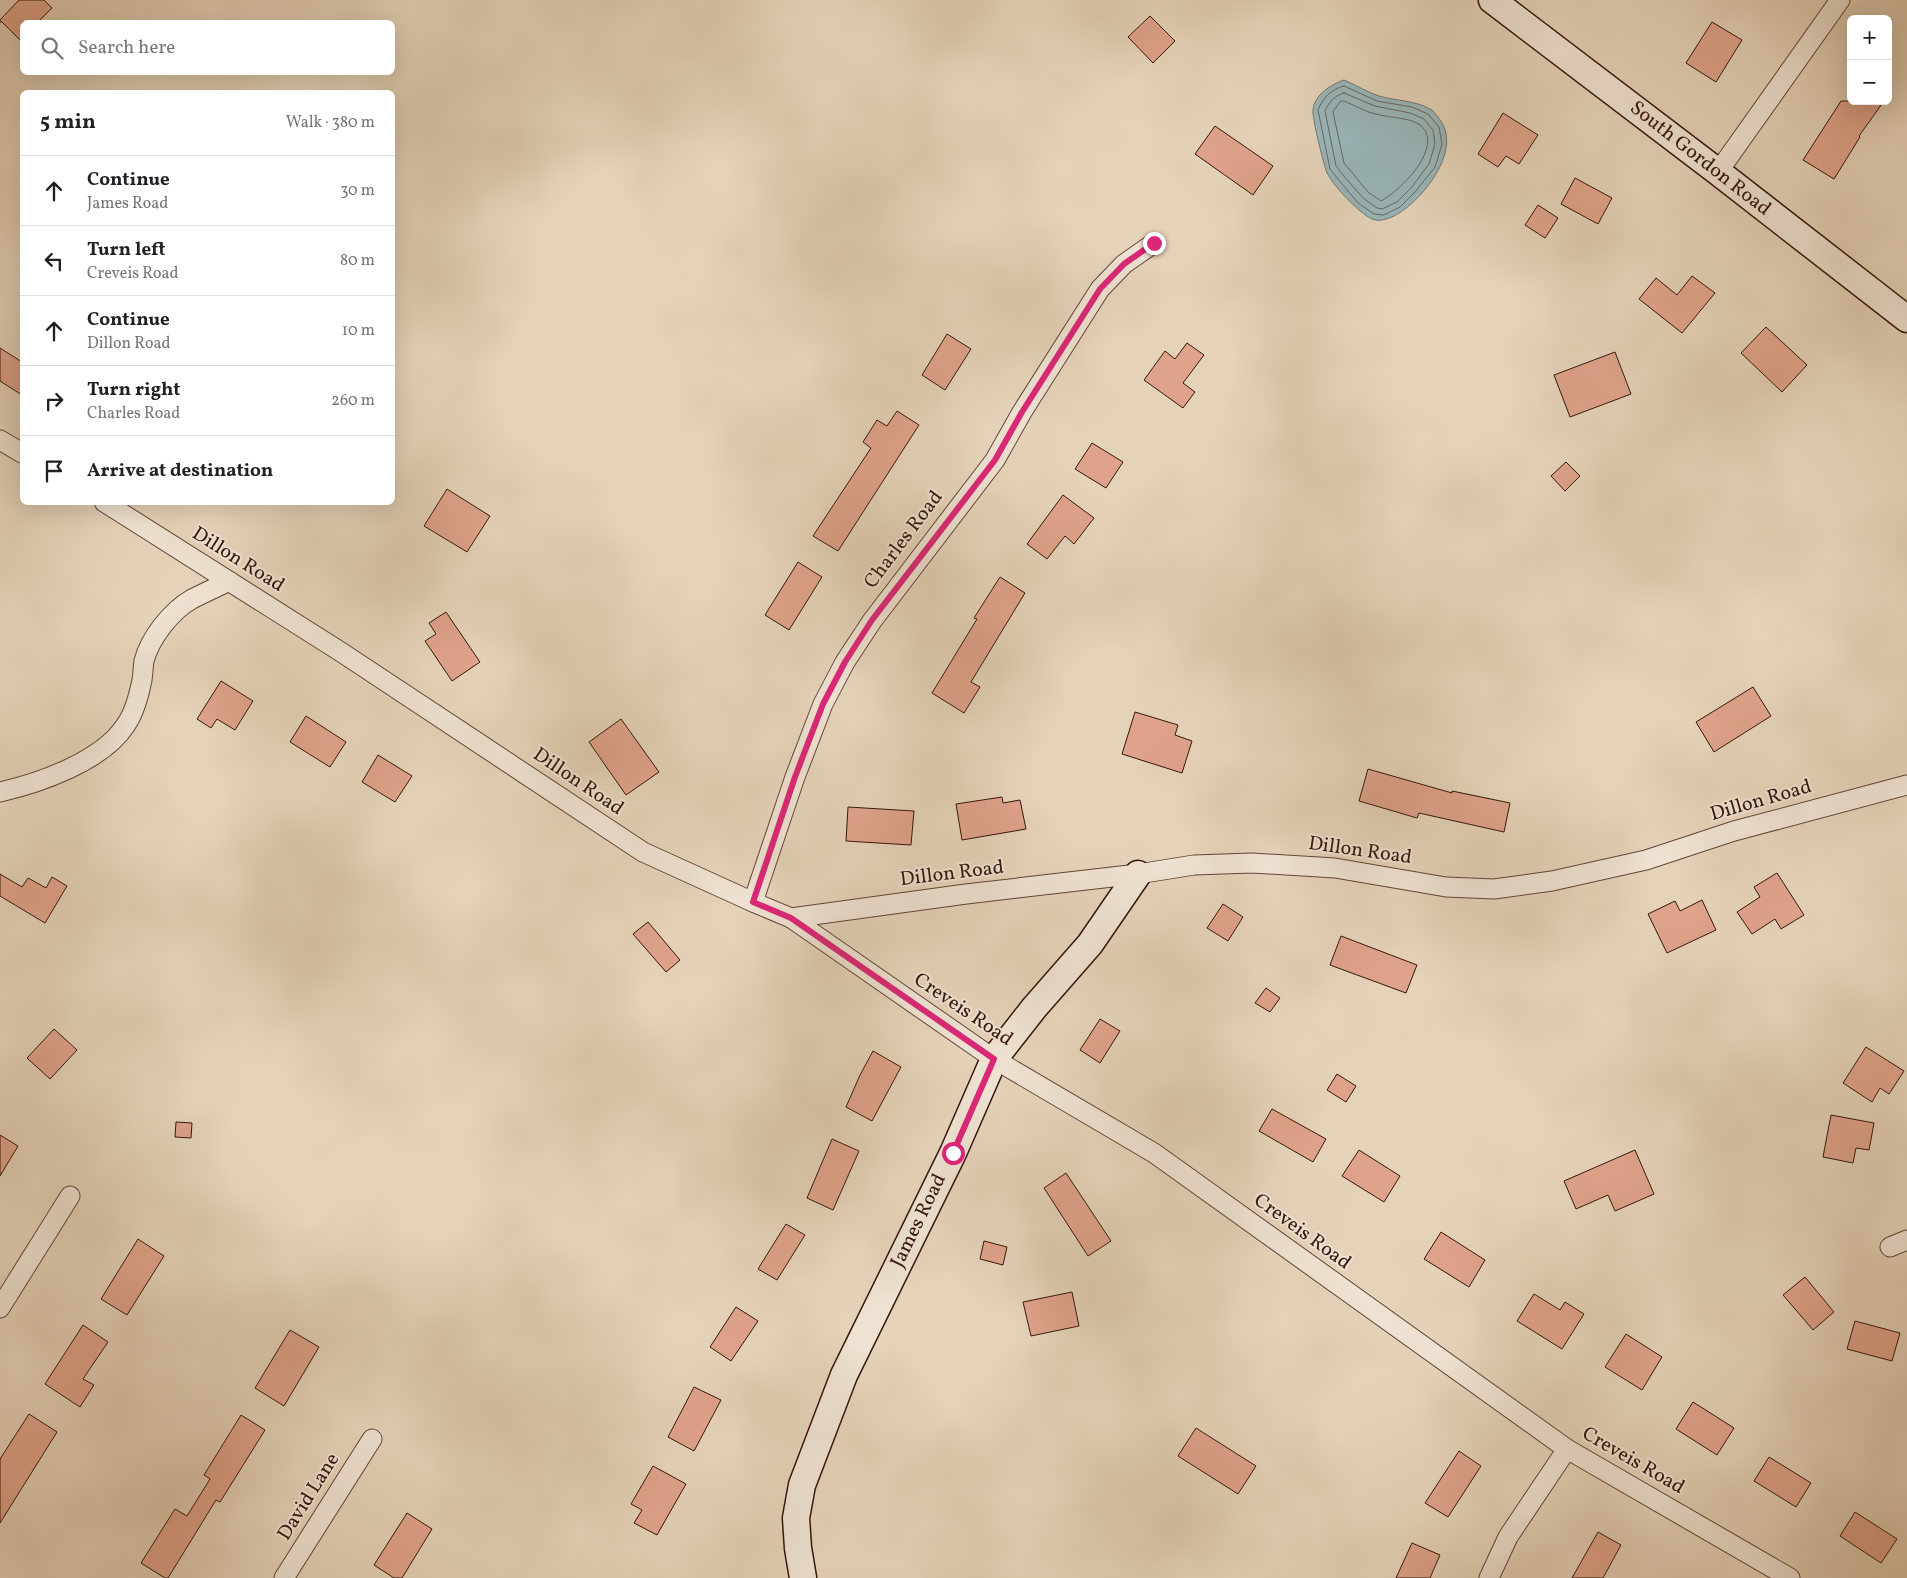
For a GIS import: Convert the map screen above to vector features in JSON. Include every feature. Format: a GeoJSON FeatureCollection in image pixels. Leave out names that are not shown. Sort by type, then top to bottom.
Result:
{"type":"FeatureCollection","features":[{"type":"Feature","properties":{"kind":"street","name":"South Gordon Road"},"geometry":{"type":"LineString","coordinates":[[1492,0],[1907,319]]}},
{"type":"Feature","properties":{"kind":"street"},"geometry":{"type":"LineString","coordinates":[[1718,172],[1840,0]]}},
{"type":"Feature","properties":{"kind":"street","name":"Charles Road"},"geometry":{"type":"LineString","coordinates":[[753,902],[795,777],[823,704],[845,662],[872,620],[995,460],[1022,412],[1100,289],[1124,264],[1154,243]]}},
{"type":"Feature","properties":{"kind":"street"},"geometry":{"type":"LineString","coordinates":[[0,440],[20,452]]}},
{"type":"Feature","properties":{"kind":"street","name":"Dillon Road"},"geometry":{"type":"LineString","coordinates":[[109,505],[342,652],[643,852],[791,918],[966,894],[1138,874],[1194,865],[1252,863],[1335,868],[1446,887],[1494,889],[1552,881],[1637,862],[1734,831],[1907,785]]}},
{"type":"Feature","properties":{"kind":"street"},"geometry":{"type":"LineString","coordinates":[[0,792],[25,787],[56,775],[100,751],[116,738],[126,725],[136,702],[142,680],[144,662],[152,641],[160,630],[190,600],[229,581]]}},
{"type":"Feature","properties":{"kind":"street","name":"James Road"},"geometry":{"type":"LineString","coordinates":[[803,1578],[796,1518],[802,1485],[844,1375],[953,1153],[994,1059],[1034,1008],[1090,944],[1138,874]]}},
{"type":"Feature","properties":{"kind":"street","name":"Creveis Road"},"geometry":{"type":"LineString","coordinates":[[791,918],[994,1059],[1154,1153],[1567,1449],[1790,1578]]}},
{"type":"Feature","properties":{"kind":"street"},"geometry":{"type":"LineString","coordinates":[[0,1308],[70,1196]]}},
{"type":"Feature","properties":{"kind":"street","name":"David Lane"},"geometry":{"type":"LineString","coordinates":[[284,1578],[372,1439]]}},
{"type":"Feature","properties":{"kind":"street"},"geometry":{"type":"LineString","coordinates":[[1489,1578],[1508,1537],[1567,1449]]}},
{"type":"Feature","properties":{"kind":"water"},"geometry":{"type":"Polygon","coordinates":[[[1344,80],[1370,93],[1385,98],[1411,102],[1430,109],[1440,120],[1446,132],[1443,160],[1436,174],[1426,188],[1405,209],[1386,219],[1378,220],[1366,216],[1339,190],[1326,170],[1313,115],[1314,105],[1320,95],[1329,87],[1344,80]]]}},
{"type":"Feature","properties":{"kind":"building"},"geometry":{"type":"Polygon","coordinates":[[[19,0],[44,0],[52,8],[40,20],[20,20],[20,40],[0,20],[19,0]]]}},
{"type":"Feature","properties":{"kind":"building"},"geometry":{"type":"Polygon","coordinates":[[[1150,16],[1175,41],[1153,63],[1128,37],[1150,16]]]}},
{"type":"Feature","properties":{"kind":"building"},"geometry":{"type":"Polygon","coordinates":[[[1712,22],[1742,40],[1716,82],[1686,63],[1712,22]]]}},
{"type":"Feature","properties":{"kind":"building"},"geometry":{"type":"Polygon","coordinates":[[[1841,101],[1847,101],[1847,105],[1881,105],[1859,136],[1834,179],[1803,160],[1841,101]]]}},
{"type":"Feature","properties":{"kind":"building"},"geometry":{"type":"Polygon","coordinates":[[[1503,113],[1538,135],[1519,164],[1506,156],[1498,167],[1478,154],[1503,113]]]}},
{"type":"Feature","properties":{"kind":"building"},"geometry":{"type":"Polygon","coordinates":[[[1215,126],[1273,166],[1253,195],[1195,154],[1215,126]]]}},
{"type":"Feature","properties":{"kind":"building"},"geometry":{"type":"Polygon","coordinates":[[[1575,178],[1612,198],[1598,224],[1561,204],[1575,178]]]}},
{"type":"Feature","properties":{"kind":"building"},"geometry":{"type":"Polygon","coordinates":[[[1538,205],[1558,218],[1545,238],[1525,225],[1538,205]]]}},
{"type":"Feature","properties":{"kind":"building"},"geometry":{"type":"Polygon","coordinates":[[[1692,276],[1715,293],[1682,333],[1639,299],[1656,278],[1677,295],[1692,276]]]}},
{"type":"Feature","properties":{"kind":"building"},"geometry":{"type":"Polygon","coordinates":[[[1766,327],[1807,365],[1782,392],[1741,353],[1766,327]]]}},
{"type":"Feature","properties":{"kind":"building"},"geometry":{"type":"Polygon","coordinates":[[[947,334],[971,349],[945,390],[922,375],[947,334]]]}},
{"type":"Feature","properties":{"kind":"building"},"geometry":{"type":"Polygon","coordinates":[[[1187,343],[1204,355],[1183,383],[1195,392],[1183,408],[1144,380],[1165,351],[1175,359],[1187,343]]]}},
{"type":"Feature","properties":{"kind":"building"},"geometry":{"type":"Polygon","coordinates":[[[0,348],[20,361],[20,394],[0,381],[0,348]]]}},
{"type":"Feature","properties":{"kind":"building"},"geometry":{"type":"Polygon","coordinates":[[[1615,352],[1631,394],[1570,417],[1554,375],[1615,352]]]}},
{"type":"Feature","properties":{"kind":"building"},"geometry":{"type":"Polygon","coordinates":[[[897,411],[919,425],[838,551],[813,536],[871,448],[863,442],[877,420],[887,426],[897,411]]]}},
{"type":"Feature","properties":{"kind":"building"},"geometry":{"type":"Polygon","coordinates":[[[1092,443],[1123,462],[1106,488],[1075,469],[1092,443]]]}},
{"type":"Feature","properties":{"kind":"building"},"geometry":{"type":"Polygon","coordinates":[[[1566,462],[1580,476],[1565,491],[1551,476],[1566,462]]]}},
{"type":"Feature","properties":{"kind":"building"},"geometry":{"type":"Polygon","coordinates":[[[447,489],[490,516],[467,552],[424,526],[447,489]]]}},
{"type":"Feature","properties":{"kind":"building"},"geometry":{"type":"Polygon","coordinates":[[[1063,495],[1094,518],[1074,544],[1065,536],[1047,559],[1027,544],[1063,495]]]}},
{"type":"Feature","properties":{"kind":"building"},"geometry":{"type":"Polygon","coordinates":[[[798,562],[822,577],[789,630],[765,615],[798,562]]]}},
{"type":"Feature","properties":{"kind":"building"},"geometry":{"type":"Polygon","coordinates":[[[1000,577],[1025,593],[971,682],[980,687],[964,713],[932,693],[977,619],[974,618],[1000,577]]]}},
{"type":"Feature","properties":{"kind":"building"},"geometry":{"type":"Polygon","coordinates":[[[446,612],[480,662],[452,681],[425,641],[436,634],[429,623],[446,612]]]}},
{"type":"Feature","properties":{"kind":"building"},"geometry":{"type":"Polygon","coordinates":[[[221,681],[253,701],[235,730],[217,719],[211,728],[197,719],[221,681]]]}},
{"type":"Feature","properties":{"kind":"building"},"geometry":{"type":"Polygon","coordinates":[[[1753,687],[1771,716],[1714,752],[1696,722],[1753,687]]]}},
{"type":"Feature","properties":{"kind":"building"},"geometry":{"type":"Polygon","coordinates":[[[1135,712],[1178,725],[1175,735],[1192,741],[1182,773],[1122,754],[1135,712]]]}},
{"type":"Feature","properties":{"kind":"building"},"geometry":{"type":"Polygon","coordinates":[[[306,716],[346,742],[330,767],[290,742],[306,716]]]}},
{"type":"Feature","properties":{"kind":"building"},"geometry":{"type":"Polygon","coordinates":[[[621,719],[659,772],[626,795],[589,742],[621,719]]]}},
{"type":"Feature","properties":{"kind":"building"},"geometry":{"type":"Polygon","coordinates":[[[378,755],[412,776],[395,802],[362,782],[378,755]]]}},
{"type":"Feature","properties":{"kind":"building"},"geometry":{"type":"Polygon","coordinates":[[[1368,769],[1452,793],[1452,791],[1510,803],[1504,832],[1419,813],[1417,818],[1359,801],[1368,769]]]}},
{"type":"Feature","properties":{"kind":"building"},"geometry":{"type":"Polygon","coordinates":[[[1002,797],[1003,803],[1020,800],[1026,829],[962,840],[956,804],[1002,797]]]}},
{"type":"Feature","properties":{"kind":"building"},"geometry":{"type":"Polygon","coordinates":[[[848,807],[914,811],[911,845],[846,841],[848,807]]]}},
{"type":"Feature","properties":{"kind":"building"},"geometry":{"type":"Polygon","coordinates":[[[1777,873],[1804,915],[1781,929],[1775,919],[1752,934],[1737,912],[1760,897],[1754,887],[1777,873]]]}},
{"type":"Feature","properties":{"kind":"building"},"geometry":{"type":"Polygon","coordinates":[[[0,874],[22,887],[28,878],[46,888],[52,877],[67,886],[45,923],[0,896],[0,874]]]}},
{"type":"Feature","properties":{"kind":"building"},"geometry":{"type":"Polygon","coordinates":[[[1702,900],[1716,930],[1667,953],[1648,914],[1675,901],[1680,911],[1702,900]]]}},
{"type":"Feature","properties":{"kind":"building"},"geometry":{"type":"Polygon","coordinates":[[[1223,904],[1243,917],[1228,941],[1207,928],[1223,904]]]}},
{"type":"Feature","properties":{"kind":"building"},"geometry":{"type":"Polygon","coordinates":[[[648,922],[680,960],[666,972],[633,934],[648,922]]]}},
{"type":"Feature","properties":{"kind":"building"},"geometry":{"type":"Polygon","coordinates":[[[1341,936],[1417,965],[1406,993],[1330,965],[1341,936]]]}},
{"type":"Feature","properties":{"kind":"building"},"geometry":{"type":"Polygon","coordinates":[[[1266,988],[1280,998],[1270,1012],[1255,1003],[1266,988]]]}},
{"type":"Feature","properties":{"kind":"building"},"geometry":{"type":"Polygon","coordinates":[[[1100,1019],[1120,1031],[1100,1063],[1080,1050],[1100,1019]]]}},
{"type":"Feature","properties":{"kind":"building"},"geometry":{"type":"Polygon","coordinates":[[[54,1029],[77,1050],[50,1079],[27,1058],[54,1029]]]}},
{"type":"Feature","properties":{"kind":"building"},"geometry":{"type":"Polygon","coordinates":[[[1866,1047],[1904,1071],[1889,1094],[1880,1088],[1872,1102],[1843,1083],[1866,1047]]]}},
{"type":"Feature","properties":{"kind":"building"},"geometry":{"type":"Polygon","coordinates":[[[873,1051],[901,1067],[872,1121],[846,1107],[873,1051]]]}},
{"type":"Feature","properties":{"kind":"building"},"geometry":{"type":"Polygon","coordinates":[[[1337,1074],[1356,1086],[1346,1102],[1327,1090],[1337,1074]]]}},
{"type":"Feature","properties":{"kind":"building"},"geometry":{"type":"Polygon","coordinates":[[[1272,1109],[1326,1139],[1313,1162],[1259,1131],[1272,1109]]]}},
{"type":"Feature","properties":{"kind":"building"},"geometry":{"type":"Polygon","coordinates":[[[1831,1115],[1874,1123],[1869,1150],[1856,1148],[1853,1163],[1823,1157],[1831,1115]]]}},
{"type":"Feature","properties":{"kind":"building"},"geometry":{"type":"Polygon","coordinates":[[[176,1122],[192,1123],[191,1138],[175,1137],[176,1122]]]}},
{"type":"Feature","properties":{"kind":"building"},"geometry":{"type":"Polygon","coordinates":[[[0,1135],[18,1146],[0,1176],[0,1135]]]}},
{"type":"Feature","properties":{"kind":"building"},"geometry":{"type":"Polygon","coordinates":[[[832,1139],[859,1151],[833,1210],[807,1198],[832,1139]]]}},
{"type":"Feature","properties":{"kind":"building"},"geometry":{"type":"Polygon","coordinates":[[[1359,1150],[1400,1176],[1384,1202],[1342,1176],[1359,1150]]]}},
{"type":"Feature","properties":{"kind":"building"},"geometry":{"type":"Polygon","coordinates":[[[1635,1150],[1654,1194],[1615,1211],[1608,1195],[1576,1209],[1564,1181],[1635,1150]]]}},
{"type":"Feature","properties":{"kind":"building"},"geometry":{"type":"Polygon","coordinates":[[[1066,1173],[1111,1241],[1088,1256],[1044,1188],[1066,1173]]]}},
{"type":"Feature","properties":{"kind":"building"},"geometry":{"type":"Polygon","coordinates":[[[786,1224],[805,1235],[777,1280],[758,1269],[786,1224]]]}},
{"type":"Feature","properties":{"kind":"building"},"geometry":{"type":"Polygon","coordinates":[[[1441,1232],[1485,1260],[1469,1287],[1424,1259],[1441,1232]]]}},
{"type":"Feature","properties":{"kind":"building"},"geometry":{"type":"Polygon","coordinates":[[[138,1239],[164,1256],[127,1315],[101,1299],[138,1239]]]}},
{"type":"Feature","properties":{"kind":"building"},"geometry":{"type":"Polygon","coordinates":[[[984,1241],[1007,1247],[1003,1265],[980,1259],[984,1241]]]}},
{"type":"Feature","properties":{"kind":"building"},"geometry":{"type":"Polygon","coordinates":[[[1805,1277],[1834,1312],[1813,1330],[1783,1295],[1805,1277]]]}},
{"type":"Feature","properties":{"kind":"building"},"geometry":{"type":"Polygon","coordinates":[[[1072,1292],[1079,1326],[1031,1336],[1023,1302],[1072,1292]]]}},
{"type":"Feature","properties":{"kind":"building"},"geometry":{"type":"Polygon","coordinates":[[[1534,1294],[1560,1310],[1565,1302],[1584,1314],[1562,1349],[1517,1321],[1534,1294]]]}},
{"type":"Feature","properties":{"kind":"building"},"geometry":{"type":"Polygon","coordinates":[[[736,1307],[758,1321],[731,1361],[710,1347],[736,1307]]]}},
{"type":"Feature","properties":{"kind":"building"},"geometry":{"type":"Polygon","coordinates":[[[1855,1321],[1900,1333],[1892,1361],[1847,1349],[1855,1321]]]}},
{"type":"Feature","properties":{"kind":"building"},"geometry":{"type":"Polygon","coordinates":[[[83,1325],[108,1342],[83,1379],[94,1385],[80,1407],[45,1384],[83,1325]]]}},
{"type":"Feature","properties":{"kind":"building"},"geometry":{"type":"Polygon","coordinates":[[[290,1330],[319,1347],[284,1406],[255,1388],[290,1330]]]}},
{"type":"Feature","properties":{"kind":"building"},"geometry":{"type":"Polygon","coordinates":[[[1626,1334],[1662,1357],[1642,1390],[1605,1367],[1626,1334]]]}},
{"type":"Feature","properties":{"kind":"building"},"geometry":{"type":"Polygon","coordinates":[[[694,1387],[721,1400],[694,1451],[668,1437],[694,1387]]]}},
{"type":"Feature","properties":{"kind":"building"},"geometry":{"type":"Polygon","coordinates":[[[1693,1402],[1734,1428],[1717,1455],[1676,1429],[1693,1402]]]}},
{"type":"Feature","properties":{"kind":"building"},"geometry":{"type":"Polygon","coordinates":[[[29,1414],[57,1432],[0,1523],[0,1459],[29,1414]]]}},
{"type":"Feature","properties":{"kind":"building"},"geometry":{"type":"Polygon","coordinates":[[[241,1415],[265,1430],[220,1502],[216,1500],[168,1578],[165,1578],[141,1563],[175,1509],[187,1516],[210,1479],[204,1475],[241,1415]]]}},
{"type":"Feature","properties":{"kind":"building"},"geometry":{"type":"Polygon","coordinates":[[[1196,1428],[1256,1466],[1238,1494],[1178,1456],[1196,1428]]]}},
{"type":"Feature","properties":{"kind":"building"},"geometry":{"type":"Polygon","coordinates":[[[1459,1451],[1481,1466],[1448,1517],[1425,1503],[1459,1451]]]}},
{"type":"Feature","properties":{"kind":"building"},"geometry":{"type":"Polygon","coordinates":[[[1769,1457],[1811,1483],[1796,1507],[1754,1481],[1769,1457]]]}},
{"type":"Feature","properties":{"kind":"building"},"geometry":{"type":"Polygon","coordinates":[[[653,1466],[686,1484],[657,1535],[634,1523],[642,1510],[631,1504],[653,1466]]]}},
{"type":"Feature","properties":{"kind":"building"},"geometry":{"type":"Polygon","coordinates":[[[1855,1512],[1897,1539],[1881,1563],[1840,1536],[1855,1512]]]}},
{"type":"Feature","properties":{"kind":"building"},"geometry":{"type":"Polygon","coordinates":[[[407,1513],[432,1529],[402,1578],[394,1578],[374,1565],[407,1513]]]}},
{"type":"Feature","properties":{"kind":"building"},"geometry":{"type":"Polygon","coordinates":[[[1598,1532],[1621,1545],[1603,1578],[1572,1578],[1598,1532]]]}},
{"type":"Feature","properties":{"kind":"building"},"geometry":{"type":"Polygon","coordinates":[[[1412,1543],[1440,1555],[1430,1578],[1396,1578],[1412,1543]]]}},
{"type":"Feature","properties":{"kind":"route"},"geometry":{"type":"LineString","coordinates":[[953,1153],[994,1059],[791,918],[753,902],[795,777],[823,704],[845,662],[872,620],[995,460],[1022,412],[1100,289],[1124,264],[1154,243]]}}]}
